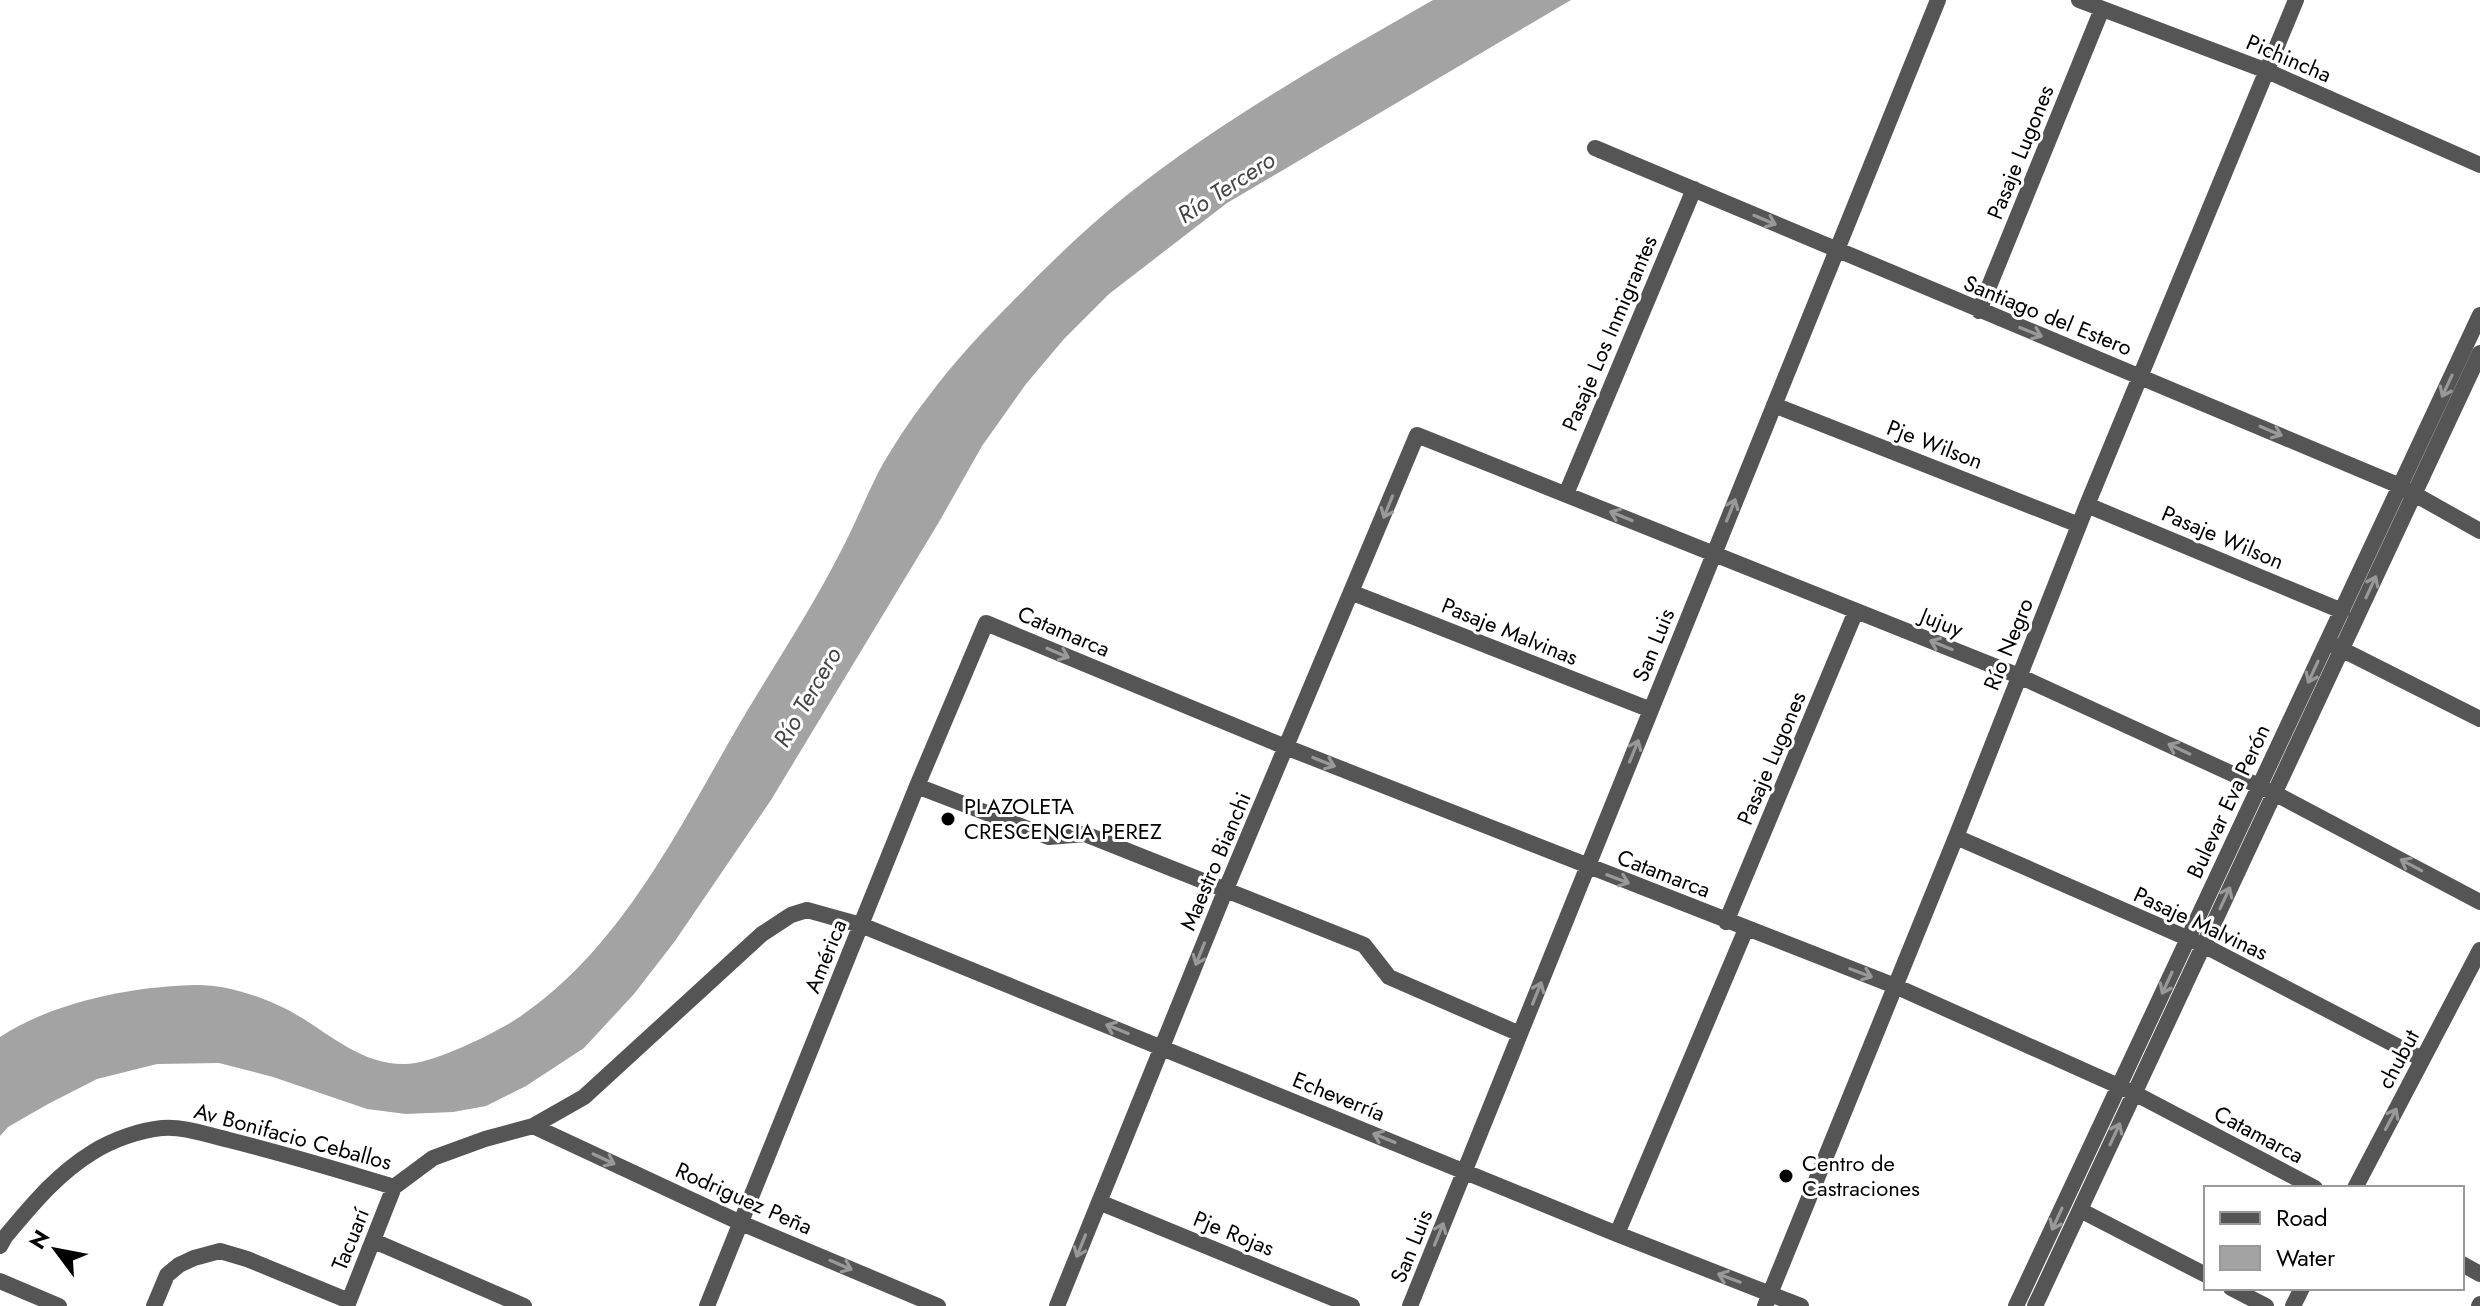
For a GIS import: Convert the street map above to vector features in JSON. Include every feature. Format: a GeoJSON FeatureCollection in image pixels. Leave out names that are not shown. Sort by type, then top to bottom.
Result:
{"type":"FeatureCollection","features":[{"type":"Feature","properties":{"kind":"street","name":"San Luis"},"geometry":{"type":"LineString","coordinates":[[1410,1306],[1938,0]]}},
{"type":"Feature","properties":{"kind":"street","name":"Río Negro"},"geometry":{"type":"LineString","coordinates":[[1768,1300],[2087,505],[2296,0]]}},
{"type":"Feature","properties":{"kind":"street","name":"Pichincha"},"geometry":{"type":"LineString","coordinates":[[2084,1],[2267,71],[2480,165]]}},
{"type":"Feature","properties":{"kind":"street","name":"Pasaje Lugones"},"geometry":{"type":"LineString","coordinates":[[1979,311],[2102,9]]}},
{"type":"Feature","properties":{"kind":"street","name":"Santiago del Estero"},"geometry":{"type":"LineString","coordinates":[[1595,148],[1979,311],[2141,376],[2407,491],[2480,531]]}},
{"type":"Feature","properties":{"kind":"street","name":"Pasaje Los Inmigrantes"},"geometry":{"type":"LineString","coordinates":[[1566,494],[1694,189]]}},
{"type":"Feature","properties":{"kind":"street","name":"Bulevar Eva Perón"},"geometry":{"type":"LineString","coordinates":[[2016,1306],[2127,1090],[2476,348],[2480,315]]}},
{"type":"Feature","properties":{"kind":"street","name":"Pje Wilson"},"geometry":{"type":"LineString","coordinates":[[1774,405],[2079,525]]}},
{"type":"Feature","properties":{"kind":"street","name":"Jujuy"},"geometry":{"type":"LineString","coordinates":[[1417,435],[2019,676],[2267,790],[2480,902]]}},
{"type":"Feature","properties":{"kind":"street","name":"Maestro Bianchi"},"geometry":{"type":"LineString","coordinates":[[1057,1306],[1226,889],[1288,748],[1417,435]]}},
{"type":"Feature","properties":{"kind":"street","name":"Bulevar Eva Perón"},"geometry":{"type":"LineString","coordinates":[[2334,646],[2342,611],[2407,491]]}},
{"type":"Feature","properties":{"kind":"street","name":"Pasaje Wilson"},"geometry":{"type":"LineString","coordinates":[[2087,505],[2342,611]]}},
{"type":"Feature","properties":{"kind":"street","name":"Pasaje Malvinas"},"geometry":{"type":"LineString","coordinates":[[1353,593],[1651,710]]}},
{"type":"Feature","properties":{"kind":"street","name":"Pasaje Lugones"},"geometry":{"type":"LineString","coordinates":[[1726,922],[1856,611]]}},
{"type":"Feature","properties":{"kind":"street","name":"Catamarca"},"geometry":{"type":"LineString","coordinates":[[986,623],[1288,748],[1895,986],[2127,1090],[2311,1186]]}},
{"type":"Feature","properties":{"kind":"street","name":"América"},"geometry":{"type":"LineString","coordinates":[[707,1306],[986,623]]}},
{"type":"Feature","properties":{"kind":"street"},"geometry":{"type":"LineString","coordinates":[[2334,646],[2480,719]]}},
{"type":"Feature","properties":{"kind":"street"},"geometry":{"type":"LineString","coordinates":[[917,786],[1049,837],[1085,834],[1364,945],[1389,977],[1520,1034]]}},
{"type":"Feature","properties":{"kind":"street","name":"Pasaje Malvinas"},"geometry":{"type":"LineString","coordinates":[[1956,837],[2196,942],[2422,1059]]}},
{"type":"Feature","properties":{"kind":"street","name":"Av Bonifacio Ceballos"},"geometry":{"type":"LineString","coordinates":[[0,1246],[47,1188],[70,1168],[96,1150],[138,1133],[164,1128],[185,1130],[300,1158],[394,1187],[433,1158],[533,1126],[584,1097],[762,934],[791,915],[807,910],[861,925]]}},
{"type":"Feature","properties":{"kind":"street","name":"Echeverría"},"geometry":{"type":"LineString","coordinates":[[861,925],[1617,1234],[1768,1300],[1801,1306]]}},
{"type":"Feature","properties":{"kind":"street"},"geometry":{"type":"LineString","coordinates":[[1617,1234],[1746,929]]}},
{"type":"Feature","properties":{"kind":"street","name":"chubut"},"geometry":{"type":"LineString","coordinates":[[2356,1186],[2480,950]]}},
{"type":"Feature","properties":{"kind":"street","name":"Bulevar Eva Perón"},"geometry":{"type":"LineString","coordinates":[[2035,1306],[2080,1210],[2127,1090]]}},
{"type":"Feature","properties":{"kind":"street","name":"Rodriguez Peña"},"geometry":{"type":"LineString","coordinates":[[533,1126],[741,1223],[938,1306]]}},
{"type":"Feature","properties":{"kind":"street","name":"Tacuarí"},"geometry":{"type":"LineString","coordinates":[[348,1303],[394,1187]]}},
{"type":"Feature","properties":{"kind":"street","name":"Pje Rojas"},"geometry":{"type":"LineString","coordinates":[[1099,1202],[1352,1306]]}},
{"type":"Feature","properties":{"kind":"street"},"geometry":{"type":"LineString","coordinates":[[2080,1210],[2204,1274]]}},
{"type":"Feature","properties":{"kind":"street"},"geometry":{"type":"LineString","coordinates":[[374,1241],[524,1306]]}},
{"type":"Feature","properties":{"kind":"street"},"geometry":{"type":"LineString","coordinates":[[154,1306],[167,1275],[194,1258],[220,1251],[247,1259],[348,1303]]}},
{"type":"Feature","properties":{"kind":"street"},"geometry":{"type":"LineString","coordinates":[[0,1281],[59,1306]]}},
{"type":"Feature","properties":{"kind":"street"},"geometry":{"type":"LineString","coordinates":[[2235,1290],[2266,1306]]}},
{"type":"Feature","properties":{"kind":"water","name":"Río Tercero"},"geometry":{"type":"Polygon","coordinates":[[[1433,0],[1571,0],[1227,203],[1109,294],[1064,339],[1026,384],[982,446],[771,800],[675,941],[634,994],[584,1048],[526,1086],[486,1106],[453,1112],[406,1114],[367,1109],[273,1077],[219,1063],[157,1064],[97,1079],[8,1127],[0,1136],[0,1037],[44,1014],[94,998],[172,986],[197,985],[233,990],[290,1011],[359,1053],[389,1063],[405,1064],[432,1059],[482,1038],[521,1016],[559,986],[592,953],[650,877],[819,592],[890,452],[921,406],[968,348],[1083,233],[1163,168],[1276,92],[1433,0]]]}},
{"type":"Feature","properties":{"kind":"place","name":"PLAZOLETA CRESCENCIA PEREZ"},"geometry":{"type":"Point","coordinates":[948,819]}},
{"type":"Feature","properties":{"kind":"place","name":"Centro de Castraciones"},"geometry":{"type":"Point","coordinates":[1786,1176]}}]}
